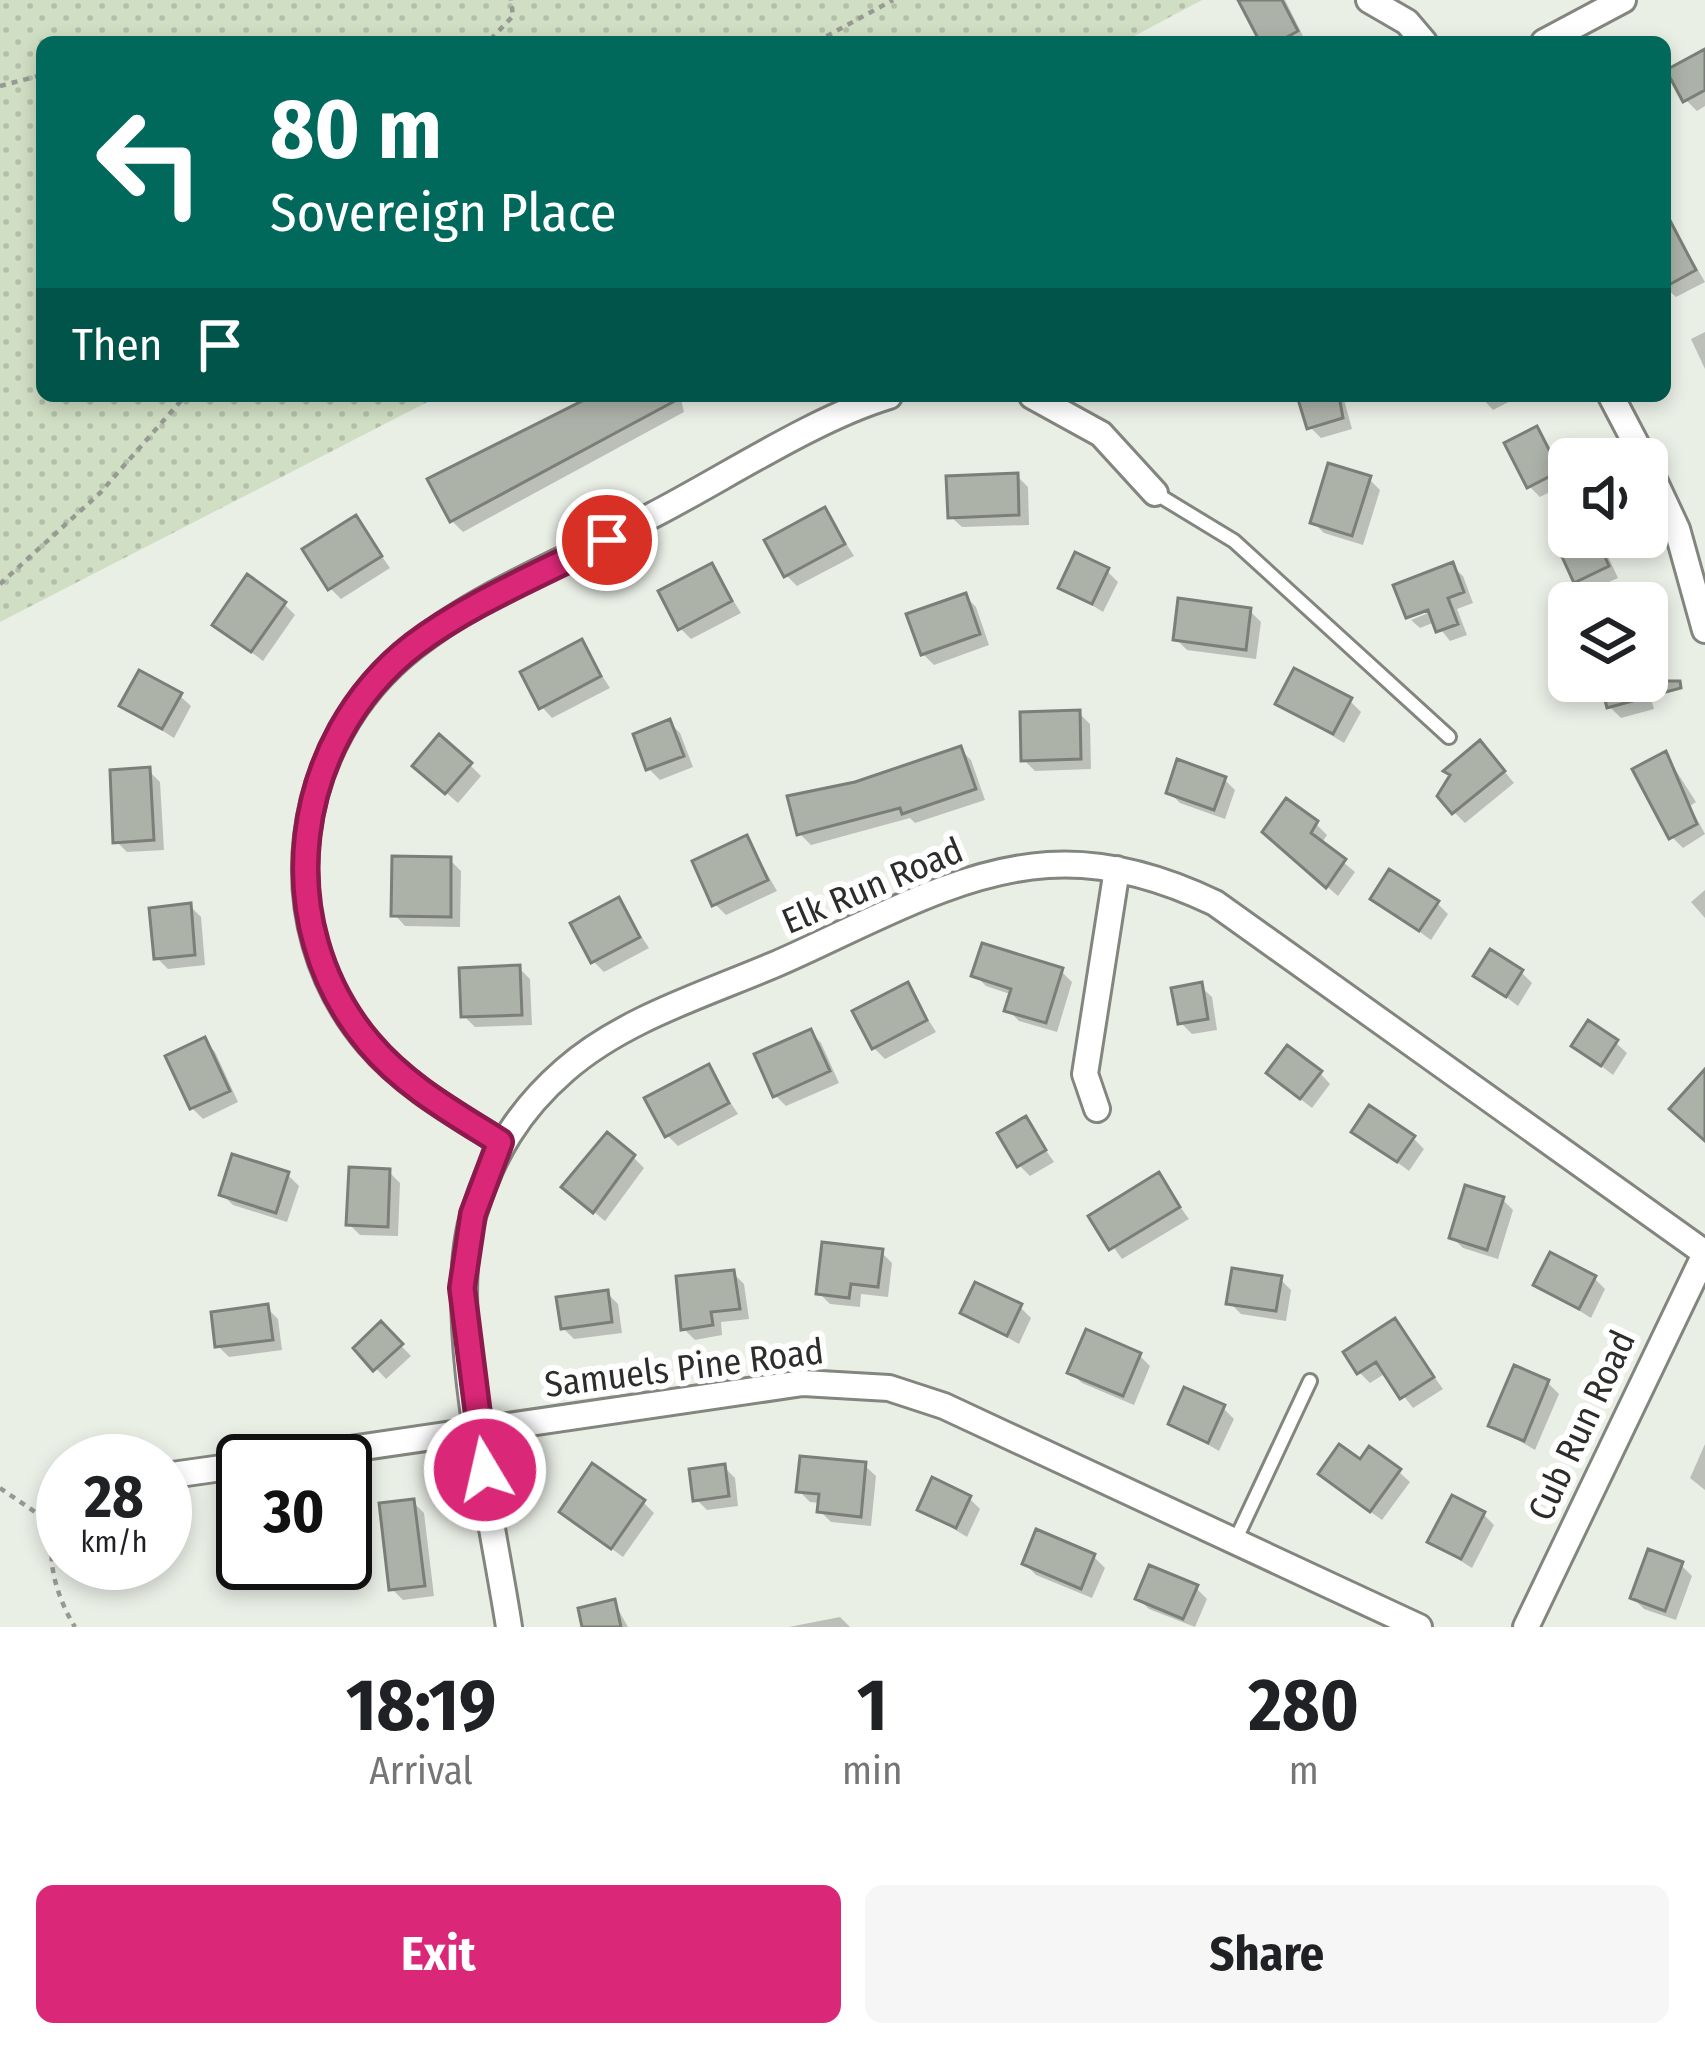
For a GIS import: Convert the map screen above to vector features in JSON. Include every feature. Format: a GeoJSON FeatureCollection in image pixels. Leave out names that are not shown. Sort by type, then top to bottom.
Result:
{"type":"FeatureCollection","features":[{"type":"Feature","properties":{"kind":"street"},"geometry":{"type":"LineString","coordinates":[[1369,0],[1407,22],[1419,36]]}},
{"type":"Feature","properties":{"kind":"street"},"geometry":{"type":"LineString","coordinates":[[1555,36],[1623,0]]}},
{"type":"Feature","properties":{"kind":"street"},"geometry":{"type":"LineString","coordinates":[[500,1142],[405,1079],[370,1045],[327,977],[306,901],[304,853],[310,806],[330,748],[381,675],[452,621],[877,402]]}},
{"type":"Feature","properties":{"kind":"street"},"geometry":{"type":"LineString","coordinates":[[1058,402],[1101,434],[1155,493]]}},
{"type":"Feature","properties":{"kind":"street"},"geometry":{"type":"LineString","coordinates":[[1614,402],[1633,438]]}},
{"type":"Feature","properties":{"kind":"street"},"geometry":{"type":"LineString","coordinates":[[1668,510],[1705,630]]}},
{"type":"Feature","properties":{"kind":"street","name":"Elk Run Road"},"geometry":{"type":"LineString","coordinates":[[509,1627],[479,1431],[464,1263],[473,1214],[500,1142],[569,1066],[633,1026],[975,878],[1050,865],[1117,869],[1184,888],[1242,921],[1705,1254]]}},
{"type":"Feature","properties":{"kind":"street"},"geometry":{"type":"LineString","coordinates":[[1097,1109],[1085,1074],[1117,869]]}},
{"type":"Feature","properties":{"kind":"street","name":"Cub Run Road"},"geometry":{"type":"LineString","coordinates":[[1526,1627],[1705,1254]]}},
{"type":"Feature","properties":{"kind":"street","name":"Samuels Pine Road"},"geometry":{"type":"LineString","coordinates":[[372,1446],[803,1383],[861,1384],[944,1406],[1419,1627]]}},
{"type":"Feature","properties":{"kind":"lane"},"geometry":{"type":"LineString","coordinates":[[1155,493],[1234,541],[1449,736]]}},
{"type":"Feature","properties":{"kind":"lane"},"geometry":{"type":"LineString","coordinates":[[1235,1541],[1310,1381]]}},
{"type":"Feature","properties":{"kind":"path"},"geometry":{"type":"LineString","coordinates":[[494,36],[513,16],[512,0]]}},
{"type":"Feature","properties":{"kind":"path"},"geometry":{"type":"LineString","coordinates":[[827,36],[893,0]]}},
{"type":"Feature","properties":{"kind":"path"},"geometry":{"type":"LineString","coordinates":[[0,86],[36,76]]}},
{"type":"Feature","properties":{"kind":"path"},"geometry":{"type":"LineString","coordinates":[[0,584],[100,493],[180,402]]}},
{"type":"Feature","properties":{"kind":"path"},"geometry":{"type":"LineString","coordinates":[[0,1487],[36,1509]]}},
{"type":"Feature","properties":{"kind":"path"},"geometry":{"type":"LineString","coordinates":[[61,1590],[75,1627]]}},
{"type":"Feature","properties":{"kind":"green space"},"geometry":{"type":"Polygon","coordinates":[[[0,0],[1202,0],[1134,36],[36,36],[36,402],[427,402],[0,622],[0,0]]]}},
{"type":"Feature","properties":{"kind":"building"},"geometry":{"type":"Polygon","coordinates":[[[1238,0],[1282,0],[1298,31],[1289,36],[1257,36],[1238,0]]]}},
{"type":"Feature","properties":{"kind":"building"},"geometry":{"type":"Polygon","coordinates":[[[1705,49],[1705,90],[1683,102],[1671,79],[1671,67],[1705,49]]]}},
{"type":"Feature","properties":{"kind":"building"},"geometry":{"type":"Polygon","coordinates":[[[1671,222],[1696,270],[1671,284],[1671,222]]]}},
{"type":"Feature","properties":{"kind":"building"},"geometry":{"type":"Polygon","coordinates":[[[580,402],[673,402],[450,522],[427,479],[580,402]]]}},
{"type":"Feature","properties":{"kind":"building"},"geometry":{"type":"Polygon","coordinates":[[[1299,402],[1340,402],[1343,418],[1307,429],[1299,402]]]}},
{"type":"Feature","properties":{"kind":"building"},"geometry":{"type":"Polygon","coordinates":[[[1537,426],[1548,448],[1548,477],[1527,488],[1504,443],[1537,426]]]}},
{"type":"Feature","properties":{"kind":"building"},"geometry":{"type":"Polygon","coordinates":[[[1328,463],[1371,476],[1352,536],[1310,523],[1328,463]]]}},
{"type":"Feature","properties":{"kind":"building"},"geometry":{"type":"Polygon","coordinates":[[[1018,473],[1019,515],[948,518],[946,476],[1018,473]]]}},
{"type":"Feature","properties":{"kind":"building"},"geometry":{"type":"Polygon","coordinates":[[[825,507],[845,544],[784,577],[764,540],[825,507]]]}},
{"type":"Feature","properties":{"kind":"building"},"geometry":{"type":"Polygon","coordinates":[[[356,515],[382,556],[328,590],[302,549],[356,515]]]}},
{"type":"Feature","properties":{"kind":"building"},"geometry":{"type":"Polygon","coordinates":[[[1075,552],[1109,568],[1092,604],[1058,588],[1075,552]]]}},
{"type":"Feature","properties":{"kind":"building"},"geometry":{"type":"Polygon","coordinates":[[[1563,558],[1605,558],[1609,566],[1574,582],[1563,558]]]}},
{"type":"Feature","properties":{"kind":"building"},"geometry":{"type":"Polygon","coordinates":[[[1453,562],[1464,592],[1448,598],[1458,624],[1436,632],[1428,610],[1406,618],[1393,585],[1453,562]]]}},
{"type":"Feature","properties":{"kind":"building"},"geometry":{"type":"Polygon","coordinates":[[[712,563],[732,601],[678,630],[658,591],[712,563]]]}},
{"type":"Feature","properties":{"kind":"building"},"geometry":{"type":"Polygon","coordinates":[[[247,574],[286,602],[251,652],[212,625],[247,574]]]}},
{"type":"Feature","properties":{"kind":"building"},"geometry":{"type":"Polygon","coordinates":[[[966,593],[980,634],[921,655],[906,614],[966,593]]]}},
{"type":"Feature","properties":{"kind":"building"},"geometry":{"type":"Polygon","coordinates":[[[1178,598],[1251,608],[1246,650],[1173,640],[1178,598]]]}},
{"type":"Feature","properties":{"kind":"building"},"geometry":{"type":"Polygon","coordinates":[[[582,639],[601,676],[539,709],[520,672],[582,639]]]}},
{"type":"Feature","properties":{"kind":"building"},"geometry":{"type":"Polygon","coordinates":[[[1294,668],[1352,698],[1333,734],[1275,704],[1294,668]]]}},
{"type":"Feature","properties":{"kind":"building"},"geometry":{"type":"Polygon","coordinates":[[[139,670],[182,693],[162,729],[119,706],[139,670]]]}},
{"type":"Feature","properties":{"kind":"building"},"geometry":{"type":"Polygon","coordinates":[[[1668,681],[1680,681],[1681,688],[1668,692],[1668,681]]]}},
{"type":"Feature","properties":{"kind":"building"},"geometry":{"type":"Polygon","coordinates":[[[1080,710],[1081,759],[1021,761],[1020,712],[1080,710]]]}},
{"type":"Feature","properties":{"kind":"building"},"geometry":{"type":"Polygon","coordinates":[[[670,719],[684,756],[646,770],[633,734],[670,719]]]}},
{"type":"Feature","properties":{"kind":"building"},"geometry":{"type":"Polygon","coordinates":[[[439,734],[472,763],[445,794],[412,766],[439,734]]]}},
{"type":"Feature","properties":{"kind":"building"},"geometry":{"type":"Polygon","coordinates":[[[1480,740],[1505,771],[1452,814],[1437,796],[1450,775],[1443,771],[1480,740]]]}},
{"type":"Feature","properties":{"kind":"building"},"geometry":{"type":"Polygon","coordinates":[[[961,746],[976,789],[902,814],[900,808],[797,835],[787,796],[855,782],[961,746]]]}},
{"type":"Feature","properties":{"kind":"building"},"geometry":{"type":"Polygon","coordinates":[[[1666,751],[1697,824],[1669,839],[1632,769],[1666,751]]]}},
{"type":"Feature","properties":{"kind":"building"},"geometry":{"type":"Polygon","coordinates":[[[1177,759],[1226,777],[1214,810],[1166,793],[1177,759]]]}},
{"type":"Feature","properties":{"kind":"building"},"geometry":{"type":"Polygon","coordinates":[[[150,767],[154,840],[113,843],[110,770],[150,767]]]}},
{"type":"Feature","properties":{"kind":"building"},"geometry":{"type":"Polygon","coordinates":[[[1286,798],[1318,821],[1311,833],[1346,859],[1326,888],[1262,832],[1286,798]]]}},
{"type":"Feature","properties":{"kind":"building"},"geometry":{"type":"Polygon","coordinates":[[[747,835],[768,880],[712,906],[692,861],[747,835]]]}},
{"type":"Feature","properties":{"kind":"building"},"geometry":{"type":"Polygon","coordinates":[[[392,856],[451,857],[451,917],[391,916],[392,856]]]}},
{"type":"Feature","properties":{"kind":"building"},"geometry":{"type":"Polygon","coordinates":[[[1389,869],[1439,901],[1419,931],[1370,899],[1389,869]]]}},
{"type":"Feature","properties":{"kind":"building"},"geometry":{"type":"Polygon","coordinates":[[[619,897],[640,937],[591,963],[570,923],[619,897]]]}},
{"type":"Feature","properties":{"kind":"building"},"geometry":{"type":"Polygon","coordinates":[[[191,903],[195,955],[154,959],[149,908],[191,903]]]}},
{"type":"Feature","properties":{"kind":"building"},"geometry":{"type":"Polygon","coordinates":[[[982,943],[1063,968],[1046,1023],[1004,1011],[1011,989],[971,976],[982,943]]]}},
{"type":"Feature","properties":{"kind":"building"},"geometry":{"type":"Polygon","coordinates":[[[1490,949],[1523,970],[1506,997],[1473,976],[1490,949]]]}},
{"type":"Feature","properties":{"kind":"building"},"geometry":{"type":"Polygon","coordinates":[[[520,965],[522,1015],[461,1017],[459,968],[520,965]]]}},
{"type":"Feature","properties":{"kind":"building"},"geometry":{"type":"Polygon","coordinates":[[[908,982],[927,1020],[872,1049],[852,1011],[908,982]]]}},
{"type":"Feature","properties":{"kind":"building"},"geometry":{"type":"Polygon","coordinates":[[[1202,982],[1208,1019],[1178,1024],[1171,988],[1202,982]]]}},
{"type":"Feature","properties":{"kind":"building"},"geometry":{"type":"Polygon","coordinates":[[[1588,1020],[1618,1040],[1601,1066],[1571,1046],[1588,1020]]]}},
{"type":"Feature","properties":{"kind":"building"},"geometry":{"type":"Polygon","coordinates":[[[811,1029],[830,1071],[773,1097],[754,1054],[811,1029]]]}},
{"type":"Feature","properties":{"kind":"building"},"geometry":{"type":"Polygon","coordinates":[[[205,1037],[230,1091],[190,1109],[165,1056],[205,1037]]]}},
{"type":"Feature","properties":{"kind":"building"},"geometry":{"type":"Polygon","coordinates":[[[1287,1045],[1322,1071],[1300,1099],[1266,1073],[1287,1045]]]}},
{"type":"Feature","properties":{"kind":"building"},"geometry":{"type":"Polygon","coordinates":[[[709,1064],[729,1103],[665,1137],[644,1098],[709,1064]]]}},
{"type":"Feature","properties":{"kind":"building"},"geometry":{"type":"Polygon","coordinates":[[[1705,1069],[1705,1141],[1669,1109],[1705,1069]]]}},
{"type":"Feature","properties":{"kind":"building"},"geometry":{"type":"Polygon","coordinates":[[[1369,1105],[1415,1136],[1397,1162],[1351,1132],[1369,1105]]]}},
{"type":"Feature","properties":{"kind":"building"},"geometry":{"type":"Polygon","coordinates":[[[1026,1116],[1046,1150],[1017,1167],[997,1133],[1026,1116]]]}},
{"type":"Feature","properties":{"kind":"building"},"geometry":{"type":"Polygon","coordinates":[[[607,1132],[635,1155],[593,1213],[561,1187],[607,1132]]]}},
{"type":"Feature","properties":{"kind":"building"},"geometry":{"type":"Polygon","coordinates":[[[232,1154],[289,1172],[276,1213],[219,1195],[232,1154]]]}},
{"type":"Feature","properties":{"kind":"building"},"geometry":{"type":"Polygon","coordinates":[[[349,1167],[390,1169],[388,1227],[346,1225],[349,1167]]]}},
{"type":"Feature","properties":{"kind":"building"},"geometry":{"type":"Polygon","coordinates":[[[1159,1172],[1180,1207],[1109,1250],[1088,1216],[1159,1172]]]}},
{"type":"Feature","properties":{"kind":"building"},"geometry":{"type":"Polygon","coordinates":[[[1465,1185],[1504,1197],[1487,1250],[1449,1238],[1465,1185]]]}},
{"type":"Feature","properties":{"kind":"building"},"geometry":{"type":"Polygon","coordinates":[[[822,1242],[883,1249],[878,1287],[851,1284],[849,1298],[816,1294],[822,1242]]]}},
{"type":"Feature","properties":{"kind":"building"},"geometry":{"type":"Polygon","coordinates":[[[1550,1252],[1596,1276],[1579,1309],[1533,1285],[1550,1252]]]}},
{"type":"Feature","properties":{"kind":"building"},"geometry":{"type":"Polygon","coordinates":[[[1232,1268],[1282,1276],[1276,1311],[1226,1304],[1232,1268]]]}},
{"type":"Feature","properties":{"kind":"building"},"geometry":{"type":"Polygon","coordinates":[[[734,1270],[740,1309],[711,1312],[713,1325],[681,1330],[676,1276],[734,1270]]]}},
{"type":"Feature","properties":{"kind":"building"},"geometry":{"type":"Polygon","coordinates":[[[975,1282],[1022,1304],[1007,1336],[960,1313],[975,1282]]]}},
{"type":"Feature","properties":{"kind":"building"},"geometry":{"type":"Polygon","coordinates":[[[608,1290],[612,1322],[561,1329],[556,1297],[608,1290]]]}},
{"type":"Feature","properties":{"kind":"building"},"geometry":{"type":"Polygon","coordinates":[[[268,1304],[273,1340],[215,1347],[211,1312],[268,1304]]]}},
{"type":"Feature","properties":{"kind":"building"},"geometry":{"type":"Polygon","coordinates":[[[1395,1318],[1434,1377],[1400,1399],[1376,1362],[1357,1374],[1343,1352],[1395,1318]]]}},
{"type":"Feature","properties":{"kind":"building"},"geometry":{"type":"Polygon","coordinates":[[[381,1321],[403,1344],[373,1371],[353,1348],[381,1321]]]}},
{"type":"Feature","properties":{"kind":"building"},"geometry":{"type":"Polygon","coordinates":[[[1086,1329],[1141,1353],[1123,1396],[1067,1373],[1086,1329]]]}},
{"type":"Feature","properties":{"kind":"building"},"geometry":{"type":"Polygon","coordinates":[[[1514,1365],[1549,1380],[1524,1441],[1488,1426],[1514,1365]]]}},
{"type":"Feature","properties":{"kind":"building"},"geometry":{"type":"Polygon","coordinates":[[[1184,1387],[1225,1405],[1208,1443],[1168,1424],[1184,1387]]]}},
{"type":"Feature","properties":{"kind":"building"},"geometry":{"type":"Polygon","coordinates":[[[1339,1444],[1360,1459],[1369,1446],[1401,1469],[1370,1512],[1318,1474],[1339,1444]]]}},
{"type":"Feature","properties":{"kind":"building"},"geometry":{"type":"Polygon","coordinates":[[[800,1456],[866,1462],[861,1517],[817,1512],[819,1494],[796,1492],[800,1456]]]}},
{"type":"Feature","properties":{"kind":"building"},"geometry":{"type":"Polygon","coordinates":[[[592,1463],[645,1500],[611,1549],[559,1512],[592,1463]]]}},
{"type":"Feature","properties":{"kind":"building"},"geometry":{"type":"Polygon","coordinates":[[[725,1464],[729,1496],[693,1501],[689,1469],[725,1464]]]}},
{"type":"Feature","properties":{"kind":"building"},"geometry":{"type":"Polygon","coordinates":[[[932,1477],[971,1496],[956,1528],[917,1510],[932,1477]]]}},
{"type":"Feature","properties":{"kind":"building"},"geometry":{"type":"Polygon","coordinates":[[[1452,1495],[1485,1512],[1461,1559],[1427,1542],[1452,1495]]]}},
{"type":"Feature","properties":{"kind":"building"},"geometry":{"type":"Polygon","coordinates":[[[414,1499],[425,1586],[389,1590],[379,1503],[414,1499]]]}},
{"type":"Feature","properties":{"kind":"building"},"geometry":{"type":"Polygon","coordinates":[[[1036,1529],[1095,1554],[1081,1589],[1022,1564],[1036,1529]]]}},
{"type":"Feature","properties":{"kind":"building"},"geometry":{"type":"Polygon","coordinates":[[[1648,1549],[1683,1562],[1665,1611],[1630,1598],[1648,1549]]]}},
{"type":"Feature","properties":{"kind":"building"},"geometry":{"type":"Polygon","coordinates":[[[1149,1565],[1198,1585],[1183,1619],[1135,1599],[1149,1565]]]}},
{"type":"Feature","properties":{"kind":"building"},"geometry":{"type":"Polygon","coordinates":[[[615,1599],[621,1627],[582,1627],[578,1608],[615,1599]]]}},
{"type":"Feature","properties":{"kind":"route"},"geometry":{"type":"LineString","coordinates":[[485,1470],[462,1288],[473,1214],[500,1142],[405,1079],[351,1020],[316,947],[306,901],[307,821],[330,748],[352,709],[381,675],[414,645],[452,621],[607,540]]}}]}
